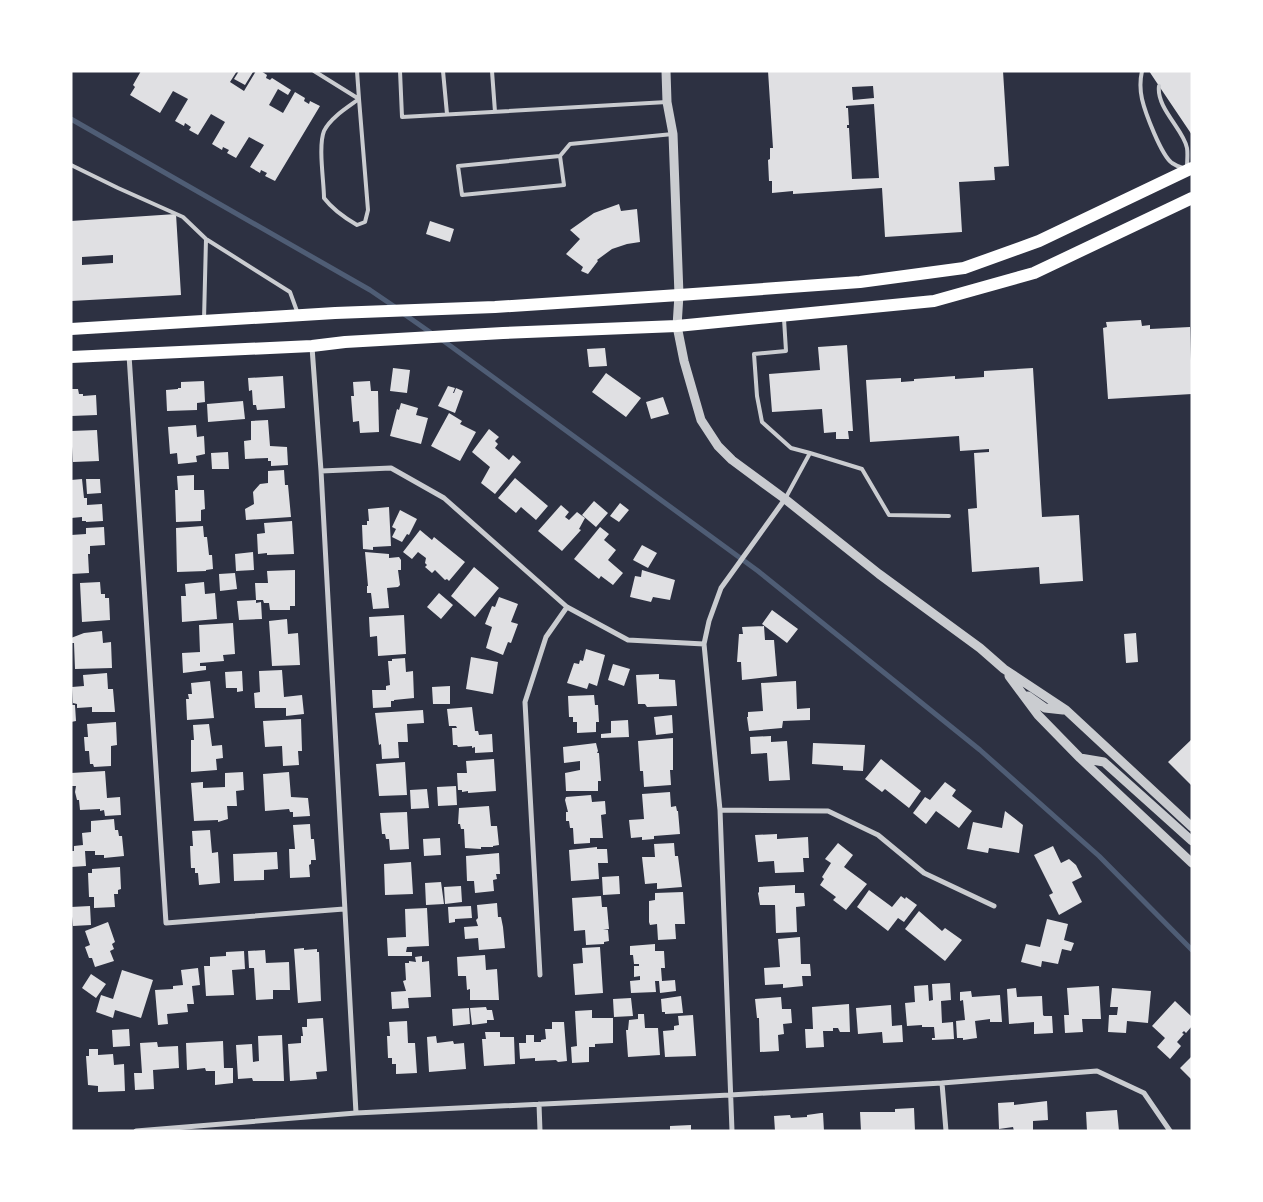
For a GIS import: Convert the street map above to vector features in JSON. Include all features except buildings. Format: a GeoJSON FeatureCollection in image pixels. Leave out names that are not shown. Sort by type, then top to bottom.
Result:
{"type":"FeatureCollection","features":[{"type":"Feature","properties":{"kind":"main road"},"geometry":{"type":"LineString","coordinates":[[71,330],[298,315],[495,307],[679,295],[860,282],[964,268],[1039,241],[1190,172]]}},
{"type":"Feature","properties":{"kind":"main road"},"geometry":{"type":"LineString","coordinates":[[71,357],[312,346],[345,342],[503,333],[677,326],[934,301],[1034,273],[1192,198]]}},
{"type":"Feature","properties":{"kind":"street"},"geometry":{"type":"LineString","coordinates":[[666,71],[667,102],[673,134],[679,295],[677,326],[684,361],[701,420],[718,446],[732,460],[785,499],[879,574],[980,648],[1004,670],[1038,715],[1080,758],[1192,863]]}},
{"type":"Feature","properties":{"kind":"street"},"geometry":{"type":"LineString","coordinates":[[312,346],[321,471],[356,1113]]}},
{"type":"Feature","properties":{"kind":"street"},"geometry":{"type":"LineString","coordinates":[[128,353],[166,923],[344,909]]}},
{"type":"Feature","properties":{"kind":"street"},"geometry":{"type":"LineString","coordinates":[[321,471],[391,468],[444,498],[567,607],[628,640],[704,644]]}},
{"type":"Feature","properties":{"kind":"street"},"geometry":{"type":"LineString","coordinates":[[732,1131],[720,810],[704,644],[709,621],[721,588],[785,499]]}},
{"type":"Feature","properties":{"kind":"street"},"geometry":{"type":"LineString","coordinates":[[540,975],[525,702],[546,637],[567,607]]}},
{"type":"Feature","properties":{"kind":"street"},"geometry":{"type":"LineString","coordinates":[[1004,670],[1066,710],[1192,827]]}},
{"type":"Feature","properties":{"kind":"street"},"geometry":{"type":"LineString","coordinates":[[1020,690],[1045,708],[1066,710]]}},
{"type":"Feature","properties":{"kind":"street"},"geometry":{"type":"LineString","coordinates":[[1080,758],[1104,762],[1192,841]]}},
{"type":"Feature","properties":{"kind":"street"},"geometry":{"type":"LineString","coordinates":[[720,810],[828,811],[878,835],[924,873],[994,906]]}},
{"type":"Feature","properties":{"kind":"street"},"geometry":{"type":"LineString","coordinates":[[136,1131],[356,1113],[942,1083],[1097,1071],[1144,1093],[1170,1131]]}},
{"type":"Feature","properties":{"kind":"street"},"geometry":{"type":"LineString","coordinates":[[942,1083],[946,1131]]}},
{"type":"Feature","properties":{"kind":"street"},"geometry":{"type":"LineString","coordinates":[[539,1104],[540,1131]]}},
{"type":"Feature","properties":{"kind":"lane"},"geometry":{"type":"LineString","coordinates":[[314,71],[359,99]]}},
{"type":"Feature","properties":{"kind":"lane"},"geometry":{"type":"LineString","coordinates":[[357,71],[368,210],[365,222],[357,225],[329,205],[324,198],[322,140],[325,129],[342,111],[359,99]]}},
{"type":"Feature","properties":{"kind":"lane"},"geometry":{"type":"LineString","coordinates":[[400,71],[402,117],[667,102]]}},
{"type":"Feature","properties":{"kind":"lane"},"geometry":{"type":"LineString","coordinates":[[443,71],[447,114]]}},
{"type":"Feature","properties":{"kind":"lane"},"geometry":{"type":"LineString","coordinates":[[492,71],[495,112]]}},
{"type":"Feature","properties":{"kind":"lane"},"geometry":{"type":"LineString","coordinates":[[1142,71],[1140,78],[1142,98],[1164,154],[1172,163],[1190,172]]}},
{"type":"Feature","properties":{"kind":"lane"},"geometry":{"type":"LineString","coordinates":[[1159,86],[1165,109],[1187,146],[1190,172]]}},
{"type":"Feature","properties":{"kind":"lane"},"geometry":{"type":"LineString","coordinates":[[560,156],[564,185],[462,195],[458,166],[560,156],[570,144],[673,134]]}},
{"type":"Feature","properties":{"kind":"lane"},"geometry":{"type":"LineString","coordinates":[[71,165],[183,217],[206,239],[290,292],[298,315]]}},
{"type":"Feature","properties":{"kind":"lane"},"geometry":{"type":"LineString","coordinates":[[204,321],[206,239]]}},
{"type":"Feature","properties":{"kind":"lane"},"geometry":{"type":"LineString","coordinates":[[784,316],[786,351],[754,354],[757,396],[762,422],[791,448],[862,469],[889,515],[949,516]]}},
{"type":"Feature","properties":{"kind":"lane"},"geometry":{"type":"LineString","coordinates":[[785,499],[810,453]]}},
{"type":"Feature","properties":{"kind":"waterway"},"geometry":{"type":"LineString","coordinates":[[71,119],[370,290],[395,307]]}},
{"type":"Feature","properties":{"kind":"waterway"},"geometry":{"type":"LineString","coordinates":[[404,314],[434,335]]}},
{"type":"Feature","properties":{"kind":"waterway"},"geometry":{"type":"LineString","coordinates":[[441,339],[758,571],[980,750],[1099,856],[1192,950]]}}]}
